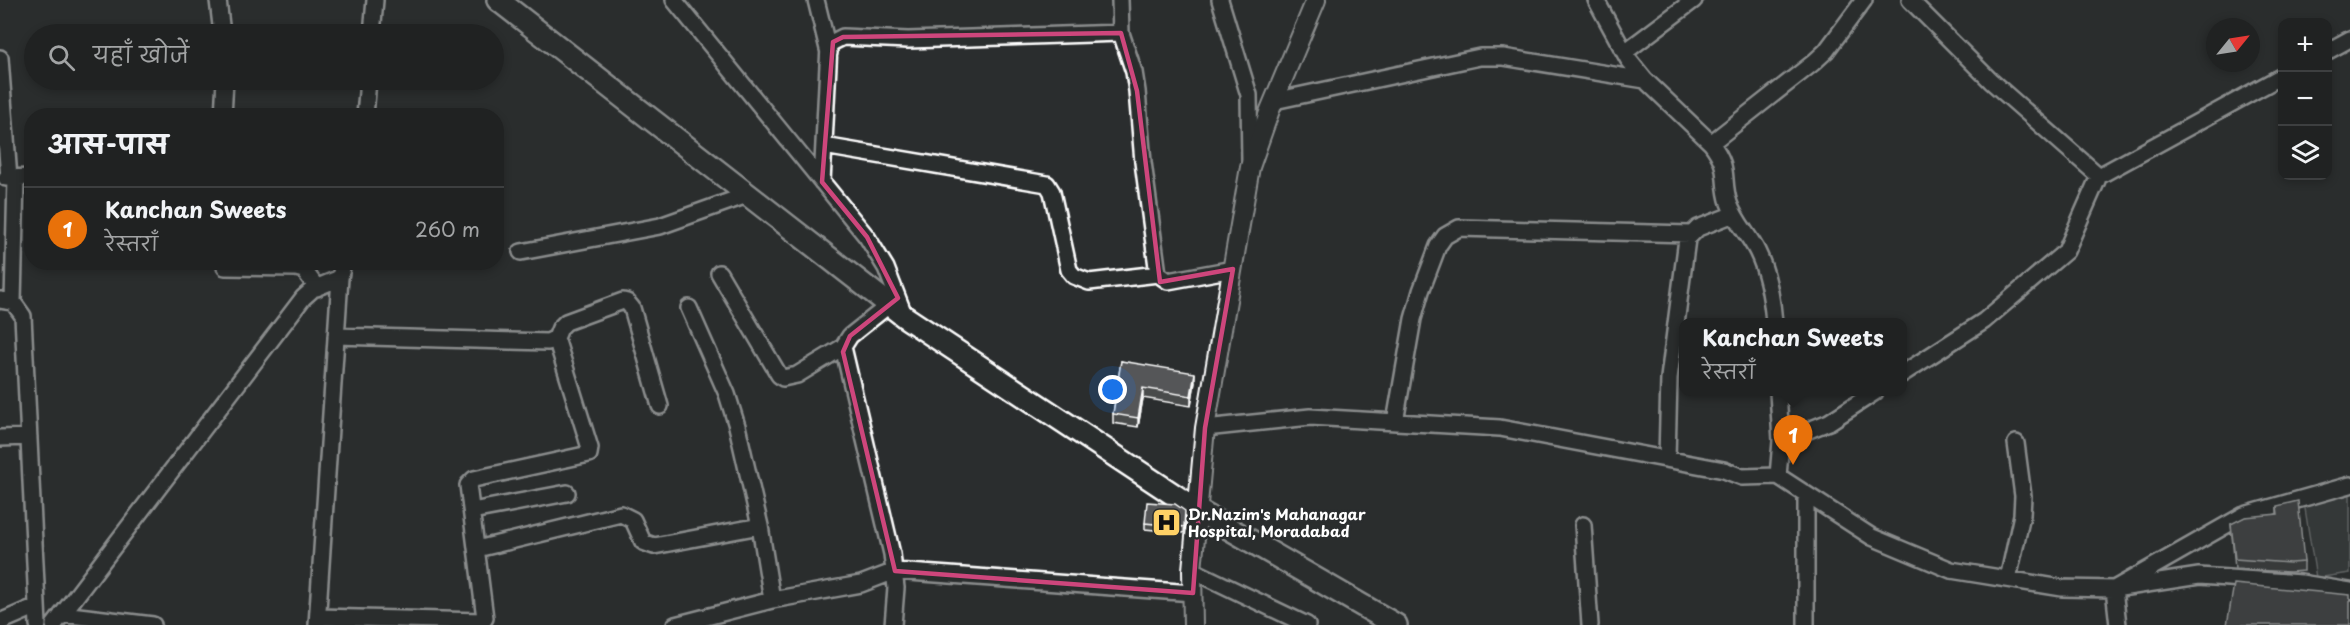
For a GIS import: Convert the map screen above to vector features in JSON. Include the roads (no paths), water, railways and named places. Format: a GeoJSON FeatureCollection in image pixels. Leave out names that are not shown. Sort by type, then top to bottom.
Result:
{"type":"FeatureCollection","features":[{"type":"Feature","properties":{"kind":"main road"},"geometry":{"type":"LineString","coordinates":[[498,0],[897,311],[1197,510],[1396,625]]}},
{"type":"Feature","properties":{"kind":"street"},"geometry":{"type":"LineString","coordinates":[[218,0],[221,24]]}},
{"type":"Feature","properties":{"kind":"street"},"geometry":{"type":"LineString","coordinates":[[373,24],[375,0]]}},
{"type":"Feature","properties":{"kind":"street"},"geometry":{"type":"LineString","coordinates":[[674,0],[867,237],[886,268],[897,311],[850,336],[843,347],[796,375],[783,378],[779,375],[719,273]]}},
{"type":"Feature","properties":{"kind":"street"},"geometry":{"type":"LineString","coordinates":[[816,0],[829,54]]}},
{"type":"Feature","properties":{"kind":"street"},"geometry":{"type":"LineString","coordinates":[[1120,0],[1121,33],[1134,72],[1137,91],[1143,162],[1158,274]]}},
{"type":"Feature","properties":{"kind":"street"},"geometry":{"type":"LineString","coordinates":[[1193,625],[1192,570],[1205,428],[1214,363],[1250,166],[1249,95],[1220,0]]}},
{"type":"Feature","properties":{"kind":"street"},"geometry":{"type":"LineString","coordinates":[[1250,166],[1316,0]]}},
{"type":"Feature","properties":{"kind":"street"},"geometry":{"type":"LineString","coordinates":[[1596,0],[1625,52],[1645,80],[1711,143],[1724,164],[1729,202],[1757,251],[1768,280],[1773,318]]}},
{"type":"Feature","properties":{"kind":"street"},"geometry":{"type":"LineString","coordinates":[[1625,52],[1694,0]]}},
{"type":"Feature","properties":{"kind":"street"},"geometry":{"type":"LineString","coordinates":[[1711,143],[1820,57],[1863,0]]}},
{"type":"Feature","properties":{"kind":"street"},"geometry":{"type":"LineString","coordinates":[[1911,0],[1991,81],[2099,176]]}},
{"type":"Feature","properties":{"kind":"street"},"geometry":{"type":"LineString","coordinates":[[822,182],[829,46],[843,37],[908,40],[1121,33]]}},
{"type":"Feature","properties":{"kind":"street"},"geometry":{"type":"LineString","coordinates":[[2332,49],[2350,39]]}},
{"type":"Feature","properties":{"kind":"street"},"geometry":{"type":"LineString","coordinates":[[1274,101],[1480,57],[1503,57],[1645,80]]}},
{"type":"Feature","properties":{"kind":"street"},"geometry":{"type":"LineString","coordinates":[[0,58],[14,178],[7,301],[23,316],[38,625]]}},
{"type":"Feature","properties":{"kind":"street"},"geometry":{"type":"LineString","coordinates":[[1907,371],[1984,321],[2066,251],[2099,176],[2278,79]]}},
{"type":"Feature","properties":{"kind":"street"},"geometry":{"type":"LineString","coordinates":[[223,108],[224,90]]}},
{"type":"Feature","properties":{"kind":"street"},"geometry":{"type":"LineString","coordinates":[[366,108],[367,90]]}},
{"type":"Feature","properties":{"kind":"street"},"geometry":{"type":"LineString","coordinates":[[824,146],[1047,184],[1052,192],[1069,270],[1074,276],[1089,282],[1158,274],[1168,281],[1233,269]]}},
{"type":"Feature","properties":{"kind":"street"},"geometry":{"type":"LineString","coordinates":[[521,252],[660,226],[747,195]]}},
{"type":"Feature","properties":{"kind":"street"},"geometry":{"type":"LineString","coordinates":[[1667,459],[1669,378],[1685,247],[1690,234],[1698,228],[1734,214]]}},
{"type":"Feature","properties":{"kind":"street"},"geometry":{"type":"LineString","coordinates":[[1395,422],[1413,319],[1421,291],[1438,246],[1451,231],[1459,228],[1690,234]]}},
{"type":"Feature","properties":{"kind":"street"},"geometry":{"type":"LineString","coordinates":[[304,270],[316,288]]}},
{"type":"Feature","properties":{"kind":"street"},"geometry":{"type":"LineString","coordinates":[[58,619],[303,298],[341,270]]}},
{"type":"Feature","properties":{"kind":"street"},"geometry":{"type":"LineString","coordinates":[[341,270],[318,621],[483,621],[485,618],[468,485],[474,479],[589,454],[590,448],[556,338],[560,328],[566,322],[619,302],[627,302],[632,308],[660,406]]}},
{"type":"Feature","properties":{"kind":"street"},"geometry":{"type":"LineString","coordinates":[[689,308],[727,394],[737,426],[760,526],[772,600]]}},
{"type":"Feature","properties":{"kind":"street"},"geometry":{"type":"LineString","coordinates":[[336,336],[548,342],[556,338]]}},
{"type":"Feature","properties":{"kind":"street"},"geometry":{"type":"LineString","coordinates":[[843,347],[895,571],[896,588],[892,625]]}},
{"type":"Feature","properties":{"kind":"street"},"geometry":{"type":"LineString","coordinates":[[1778,396],[1781,441],[1778,476]]}},
{"type":"Feature","properties":{"kind":"street"},"geometry":{"type":"LineString","coordinates":[[1781,441],[1828,422],[1869,396]]}},
{"type":"Feature","properties":{"kind":"street"},"geometry":{"type":"LineString","coordinates":[[1205,428],[1310,417],[1500,428],[1724,470],[1742,477],[1778,476],[1872,537],[1952,570],[2062,588],[2114,589],[2199,576],[2301,583],[2350,591]]}},
{"type":"Feature","properties":{"kind":"street"},"geometry":{"type":"LineString","coordinates":[[0,438],[29,436]]}},
{"type":"Feature","properties":{"kind":"street"},"geometry":{"type":"LineString","coordinates":[[2008,579],[2022,514],[2023,496],[2016,443]]}},
{"type":"Feature","properties":{"kind":"street"},"geometry":{"type":"LineString","coordinates":[[2114,589],[2244,515],[2350,485]]}},
{"type":"Feature","properties":{"kind":"street"},"geometry":{"type":"LineString","coordinates":[[472,511],[567,493]]}},
{"type":"Feature","properties":{"kind":"street"},"geometry":{"type":"LineString","coordinates":[[1806,495],[1806,625]]}},
{"type":"Feature","properties":{"kind":"street"},"geometry":{"type":"LineString","coordinates":[[477,549],[621,514],[633,520],[643,542],[654,546],[760,526]]}},
{"type":"Feature","properties":{"kind":"street"},"geometry":{"type":"LineString","coordinates":[[1583,525],[1590,625]]}},
{"type":"Feature","properties":{"kind":"street"},"geometry":{"type":"LineString","coordinates":[[1192,570],[1308,625]]}},
{"type":"Feature","properties":{"kind":"street"},"geometry":{"type":"LineString","coordinates":[[675,625],[772,600],[861,584],[895,571],[1193,593]]}},
{"type":"Feature","properties":{"kind":"street"},"geometry":{"type":"LineString","coordinates":[[2114,589],[2118,625]]}},
{"type":"Feature","properties":{"kind":"street"},"geometry":{"type":"LineString","coordinates":[[0,622],[37,606]]}},
{"type":"Feature","properties":{"kind":"street"},"geometry":{"type":"LineString","coordinates":[[58,619],[153,625]]}},
{"type":"Feature","properties":{"kind":"place","name":"Kanchan Sweets"},"geometry":{"type":"Point","coordinates":[1793,465]}},
{"type":"Feature","properties":{"kind":"place","name":"Dr.Nazim's Mahanagar Hospital, Moradabad"},"geometry":{"type":"Point","coordinates":[1167,522]}}]}
